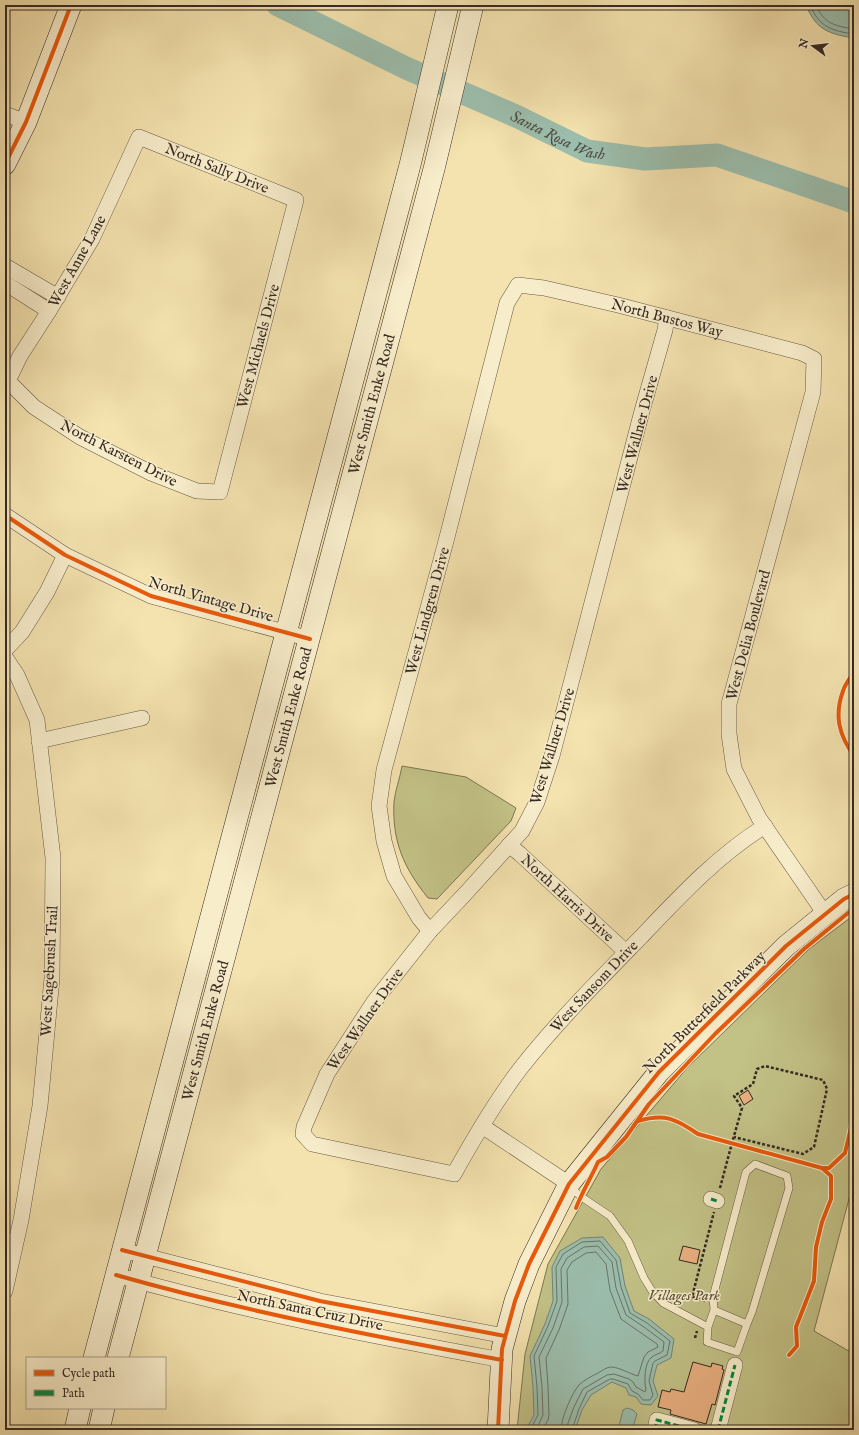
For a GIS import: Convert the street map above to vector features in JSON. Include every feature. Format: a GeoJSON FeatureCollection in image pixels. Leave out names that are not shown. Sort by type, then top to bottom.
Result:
{"type":"FeatureCollection","features":[{"type":"Feature","properties":{"kind":"street"},"geometry":{"type":"LineString","coordinates":[[5,164],[26,122],[71,5]]}},
{"type":"Feature","properties":{"kind":"street","name":"West Smith Enke Road"},"geometry":{"type":"LineString","coordinates":[[94,1357],[410,166],[448,5]]}},
{"type":"Feature","properties":{"kind":"street","name":"West Smith Enke Road"},"geometry":{"type":"LineString","coordinates":[[118,1357],[434,169],[473,5]]}},
{"type":"Feature","properties":{"kind":"street"},"geometry":{"type":"LineString","coordinates":[[5,114],[26,122]]}},
{"type":"Feature","properties":{"kind":"street","name":"North Sally Drive"},"geometry":{"type":"LineString","coordinates":[[139,137],[296,200]]}},
{"type":"Feature","properties":{"kind":"street","name":"West Anne Lane"},"geometry":{"type":"LineString","coordinates":[[8,381],[20,356],[58,297],[92,239],[139,137]]}},
{"type":"Feature","properties":{"kind":"street","name":"West Michaels Drive"},"geometry":{"type":"LineString","coordinates":[[220,492],[296,200]]}},
{"type":"Feature","properties":{"kind":"street"},"geometry":{"type":"LineString","coordinates":[[5,266],[58,297]]}},
{"type":"Feature","properties":{"kind":"street"},"geometry":{"type":"LineString","coordinates":[[5,283],[49,311]]}},
{"type":"Feature","properties":{"kind":"street","name":"North Bustos Way"},"geometry":{"type":"LineString","coordinates":[[518,285],[544,288],[667,318],[802,353],[814,359]]}},
{"type":"Feature","properties":{"kind":"street","name":"West Lindgren Drive"},"geometry":{"type":"LineString","coordinates":[[430,931],[419,918],[394,876],[384,841],[379,806],[384,770],[445,545],[507,302],[518,285]]}},
{"type":"Feature","properties":{"kind":"street","name":"West Wallner Drive"},"geometry":{"type":"LineString","coordinates":[[454,1174],[312,1144],[303,1134],[304,1127],[327,1074],[373,1003],[430,931],[466,894],[522,831],[538,802],[552,756],[667,318]]}},
{"type":"Feature","properties":{"kind":"street","name":"West Delia Boulevard"},"geometry":{"type":"LineString","coordinates":[[814,359],[813,392],[729,704],[729,734],[734,769],[759,818],[825,914]]}},
{"type":"Feature","properties":{"kind":"street","name":"North Karsten Drive"},"geometry":{"type":"LineString","coordinates":[[8,381],[34,407],[80,437],[158,475],[197,491],[220,492]]}},
{"type":"Feature","properties":{"kind":"street","name":"North Vintage Drive"},"geometry":{"type":"LineString","coordinates":[[5,514],[65,555],[151,596],[310,639]]}},
{"type":"Feature","properties":{"kind":"street"},"geometry":{"type":"LineString","coordinates":[[5,650],[26,626],[47,592],[65,555]]}},
{"type":"Feature","properties":{"kind":"street","name":"West Sagebrush Trail"},"geometry":{"type":"LineString","coordinates":[[5,657],[17,675],[36,720],[53,858],[52,978],[40,1106],[21,1220],[5,1291]]}},
{"type":"Feature","properties":{"kind":"street"},"geometry":{"type":"LineString","coordinates":[[39,741],[142,718]]}},
{"type":"Feature","properties":{"kind":"street","name":"West Sansom Drive"},"geometry":{"type":"LineString","coordinates":[[454,1174],[482,1126],[520,1070],[559,1023],[678,897],[723,856],[765,826]]}},
{"type":"Feature","properties":{"kind":"street","name":"North Harris Drive"},"geometry":{"type":"LineString","coordinates":[[509,845],[626,952]]}},
{"type":"Feature","properties":{"kind":"street","name":"North Butterfield Parkway"},"geometry":{"type":"LineString","coordinates":[[498,1430],[502,1360],[505,1336],[515,1301],[529,1264],[569,1184],[659,1072],[786,946],[844,899],[854,894]]}},
{"type":"Feature","properties":{"kind":"street"},"geometry":{"type":"LineString","coordinates":[[482,1126],[569,1184]]}},
{"type":"Feature","properties":{"kind":"street","name":"North Santa Cruz Drive"},"geometry":{"type":"LineString","coordinates":[[122,1250],[320,1301],[505,1336]]}},
{"type":"Feature","properties":{"kind":"street","name":"North Santa Cruz Drive"},"geometry":{"type":"LineString","coordinates":[[116,1276],[331,1328],[502,1360]]}},
{"type":"Feature","properties":{"kind":"street"},"geometry":{"type":"LineString","coordinates":[[718,1430],[735,1365]]}},
{"type":"Feature","properties":{"kind":"street"},"geometry":{"type":"LineString","coordinates":[[74,1430],[80,1409]]}},
{"type":"Feature","properties":{"kind":"street"},"geometry":{"type":"LineString","coordinates":[[99,1430],[104,1409]]}},
{"type":"Feature","properties":{"kind":"street"},"geometry":{"type":"LineString","coordinates":[[655,1430],[658,1420],[694,1430]]}},
{"type":"Feature","properties":{"kind":"lane"},"geometry":{"type":"LineString","coordinates":[[755,1164],[787,1176],[789,1188],[752,1312],[737,1352],[707,1342],[708,1328],[714,1310],[713,1297],[746,1172],[755,1164]]}},
{"type":"Feature","properties":{"kind":"lane"},"geometry":{"type":"LineString","coordinates":[[569,1184],[580,1196],[610,1216],[628,1241],[644,1278],[652,1291],[663,1303],[708,1328]]}},
{"type":"Feature","properties":{"kind":"lane"},"geometry":{"type":"LineString","coordinates":[[714,1310],[747,1324]]}},
{"type":"Feature","properties":{"kind":"path"},"geometry":{"type":"LineString","coordinates":[[725,1141],[740,1146]]}},
{"type":"Feature","properties":{"kind":"green space"},"geometry":{"type":"Polygon","coordinates":[[[402,766],[466,777],[516,808],[511,821],[437,899],[428,898],[412,876],[401,854],[395,830],[394,802],[402,766]]]}},
{"type":"Feature","properties":{"kind":"green space","name":"Villages Park"},"geometry":{"type":"Polygon","coordinates":[[[854,915],[854,1180],[814,1331],[854,1354],[854,1430],[517,1430],[525,1354],[548,1264],[601,1169],[687,1068],[809,949],[854,915]]]}},
{"type":"Feature","properties":{"kind":"water"},"geometry":{"type":"Polygon","coordinates":[[[806,5],[854,5],[854,38],[837,35],[824,29],[814,20],[806,5]]]}},
{"type":"Feature","properties":{"kind":"water"},"geometry":{"type":"Polygon","coordinates":[[[603,1237],[620,1258],[625,1286],[634,1311],[649,1319],[674,1339],[671,1358],[657,1365],[653,1381],[658,1396],[651,1405],[641,1404],[636,1397],[629,1395],[626,1388],[612,1382],[591,1395],[582,1410],[575,1430],[526,1430],[534,1415],[530,1356],[545,1324],[553,1301],[552,1267],[560,1251],[582,1238],[603,1237]]]}},
{"type":"Feature","properties":{"kind":"water"},"geometry":{"type":"Polygon","coordinates":[[[627,1408],[633,1410],[637,1414],[632,1430],[618,1430],[623,1410],[627,1408]]]}},
{"type":"Feature","properties":{"kind":"building"},"geometry":{"type":"Polygon","coordinates":[[[748,1090],[753,1099],[744,1105],[739,1096],[748,1090]]]}},
{"type":"Feature","properties":{"kind":"building"},"geometry":{"type":"Polygon","coordinates":[[[683,1246],[700,1250],[697,1264],[679,1260],[683,1246]]]}},
{"type":"Feature","properties":{"kind":"building"},"geometry":{"type":"Polygon","coordinates":[[[693,1362],[711,1367],[712,1363],[723,1366],[722,1369],[724,1370],[715,1405],[712,1404],[706,1424],[670,1414],[671,1410],[658,1407],[662,1390],[670,1392],[671,1389],[684,1392],[693,1362]]]}},
{"type":"Feature","properties":{"kind":"waterway","name":"Santa Rosa Wash"},"geometry":{"type":"LineString","coordinates":[[278,5],[406,68],[518,117],[587,151],[645,159],[717,155],[854,202]]}},
{"type":"Feature","properties":{"kind":"marked path"},"geometry":{"type":"LineString","coordinates":[[711,1199],[717,1201]]}},
{"type":"Feature","properties":{"kind":"marked path"},"geometry":{"type":"LineString","coordinates":[[718,1430],[735,1365]]}},
{"type":"Feature","properties":{"kind":"marked path"},"geometry":{"type":"LineString","coordinates":[[655,1430],[657,1420],[694,1430]]}},
{"type":"Feature","properties":{"kind":"cycle path"},"geometry":{"type":"LineString","coordinates":[[5,164],[26,122],[71,5]]}},
{"type":"Feature","properties":{"kind":"cycle path"},"geometry":{"type":"LineString","coordinates":[[5,515],[65,555],[151,596],[310,639]]}},
{"type":"Feature","properties":{"kind":"cycle path"},"geometry":{"type":"LineString","coordinates":[[854,672],[844,688],[839,709],[842,733],[854,756]]}},
{"type":"Feature","properties":{"kind":"cycle path"},"geometry":{"type":"LineString","coordinates":[[498,1430],[502,1349],[515,1301],[529,1264],[569,1184],[659,1072],[786,946],[844,899],[854,894]]}},
{"type":"Feature","properties":{"kind":"cycle path"},"geometry":{"type":"LineString","coordinates":[[576,1208],[598,1162],[607,1157],[626,1137],[649,1104],[715,1034],[804,949],[848,913],[854,911]]}},
{"type":"Feature","properties":{"kind":"cycle path"},"geometry":{"type":"LineString","coordinates":[[822,1168],[829,1168],[845,1153],[854,1115]]}},
{"type":"Feature","properties":{"kind":"cycle path"},"geometry":{"type":"LineString","coordinates":[[638,1121],[656,1118],[670,1119],[698,1134],[822,1168],[831,1176],[831,1199],[822,1222],[816,1247],[814,1281],[796,1327],[797,1346],[789,1355]]}},
{"type":"Feature","properties":{"kind":"cycle path"},"geometry":{"type":"LineString","coordinates":[[122,1250],[320,1301],[505,1336]]}},
{"type":"Feature","properties":{"kind":"cycle path"},"geometry":{"type":"LineString","coordinates":[[116,1275],[260,1311],[405,1342],[502,1360]]}}]}
